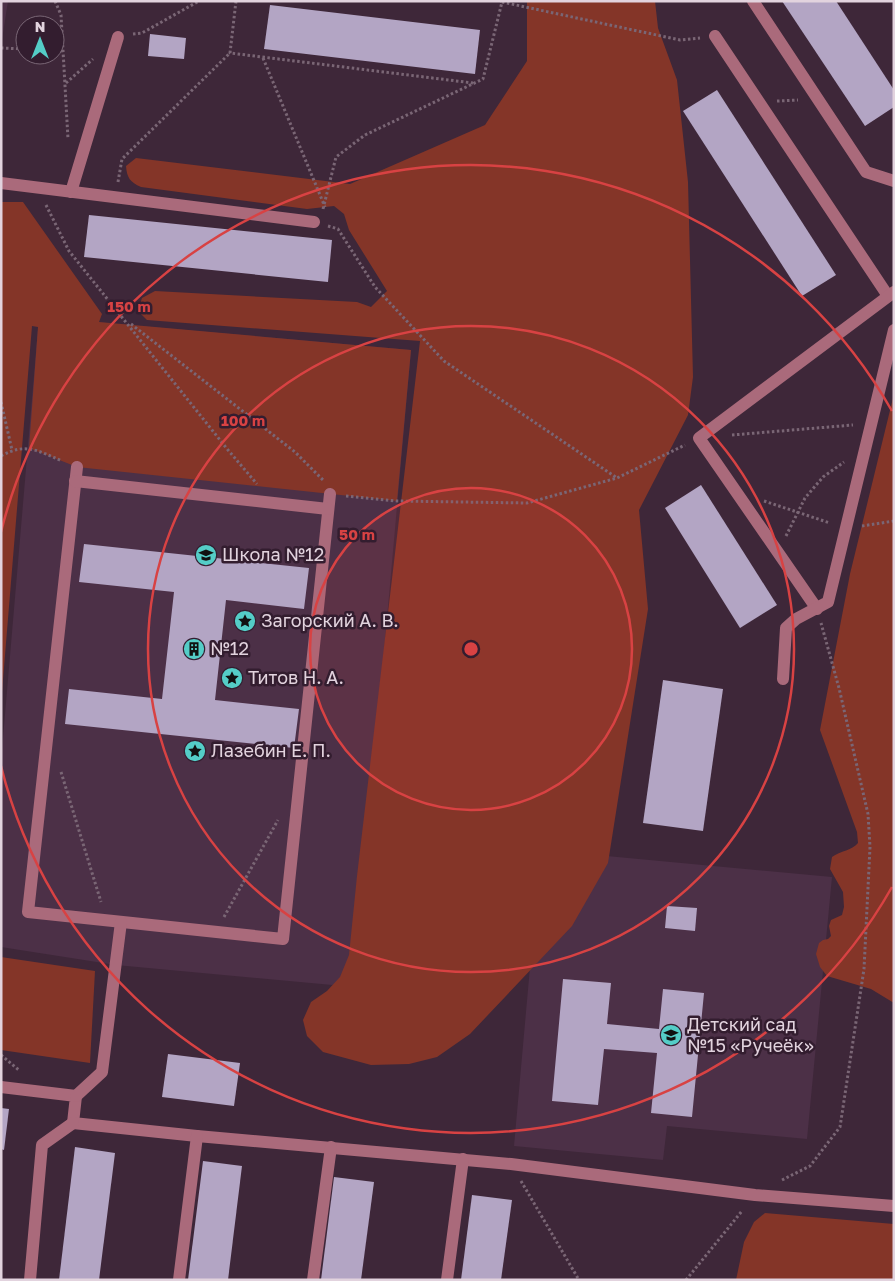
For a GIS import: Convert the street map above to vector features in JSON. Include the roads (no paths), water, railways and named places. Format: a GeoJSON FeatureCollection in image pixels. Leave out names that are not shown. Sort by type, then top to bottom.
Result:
{"type":"FeatureCollection","features":[{"type":"Feature","properties":{"kind":"street"},"geometry":{"type":"LineString","coordinates":[[753,1],[866,172],[894,181]]}},
{"type":"Feature","properties":{"kind":"street"},"geometry":{"type":"LineString","coordinates":[[715,36],[891,294],[699,438],[817,609]]}},
{"type":"Feature","properties":{"kind":"street"},"geometry":{"type":"LineString","coordinates":[[70,192],[118,37]]}},
{"type":"Feature","properties":{"kind":"street"},"geometry":{"type":"LineString","coordinates":[[1,183],[314,222]]}},
{"type":"Feature","properties":{"kind":"street"},"geometry":{"type":"LineString","coordinates":[[783,679],[786,628],[796,619],[828,602],[894,330]]}},
{"type":"Feature","properties":{"kind":"street"},"geometry":{"type":"LineString","coordinates":[[77,467],[28,912],[283,939],[328,509],[328,488]]}},
{"type":"Feature","properties":{"kind":"street"},"geometry":{"type":"LineString","coordinates":[[75,481],[328,509]]}},
{"type":"Feature","properties":{"kind":"street"},"geometry":{"type":"LineString","coordinates":[[73,1123],[76,1096],[102,1072],[121,922]]}},
{"type":"Feature","properties":{"kind":"street"},"geometry":{"type":"LineString","coordinates":[[1,1088],[76,1096]]}},
{"type":"Feature","properties":{"kind":"street"},"geometry":{"type":"LineString","coordinates":[[30,1280],[42,1145],[73,1123],[197,1136],[462,1159],[755,1194],[894,1206]]}},
{"type":"Feature","properties":{"kind":"street"},"geometry":{"type":"LineString","coordinates":[[179,1280],[197,1136]]}},
{"type":"Feature","properties":{"kind":"street"},"geometry":{"type":"LineString","coordinates":[[313,1280],[331,1147]]}},
{"type":"Feature","properties":{"kind":"street"},"geometry":{"type":"LineString","coordinates":[[447,1280],[462,1159]]}},
{"type":"Feature","properties":{"kind":"place","name":"Школа №12"},"geometry":{"type":"Point","coordinates":[206,555]}},
{"type":"Feature","properties":{"kind":"place","name":"Загорский А. В."},"geometry":{"type":"Point","coordinates":[245,621]}},
{"type":"Feature","properties":{"kind":"place","name":"№12"},"geometry":{"type":"Point","coordinates":[194,649]}},
{"type":"Feature","properties":{"kind":"place","name":"Титов Н. А."},"geometry":{"type":"Point","coordinates":[232,678]}},
{"type":"Feature","properties":{"kind":"place","name":"Лазебин Е. П."},"geometry":{"type":"Point","coordinates":[195,751]}},
{"type":"Feature","properties":{"kind":"place","name":"Детский сад №15 «Ручеёк»"},"geometry":{"type":"Point","coordinates":[671,1035]}}]}
